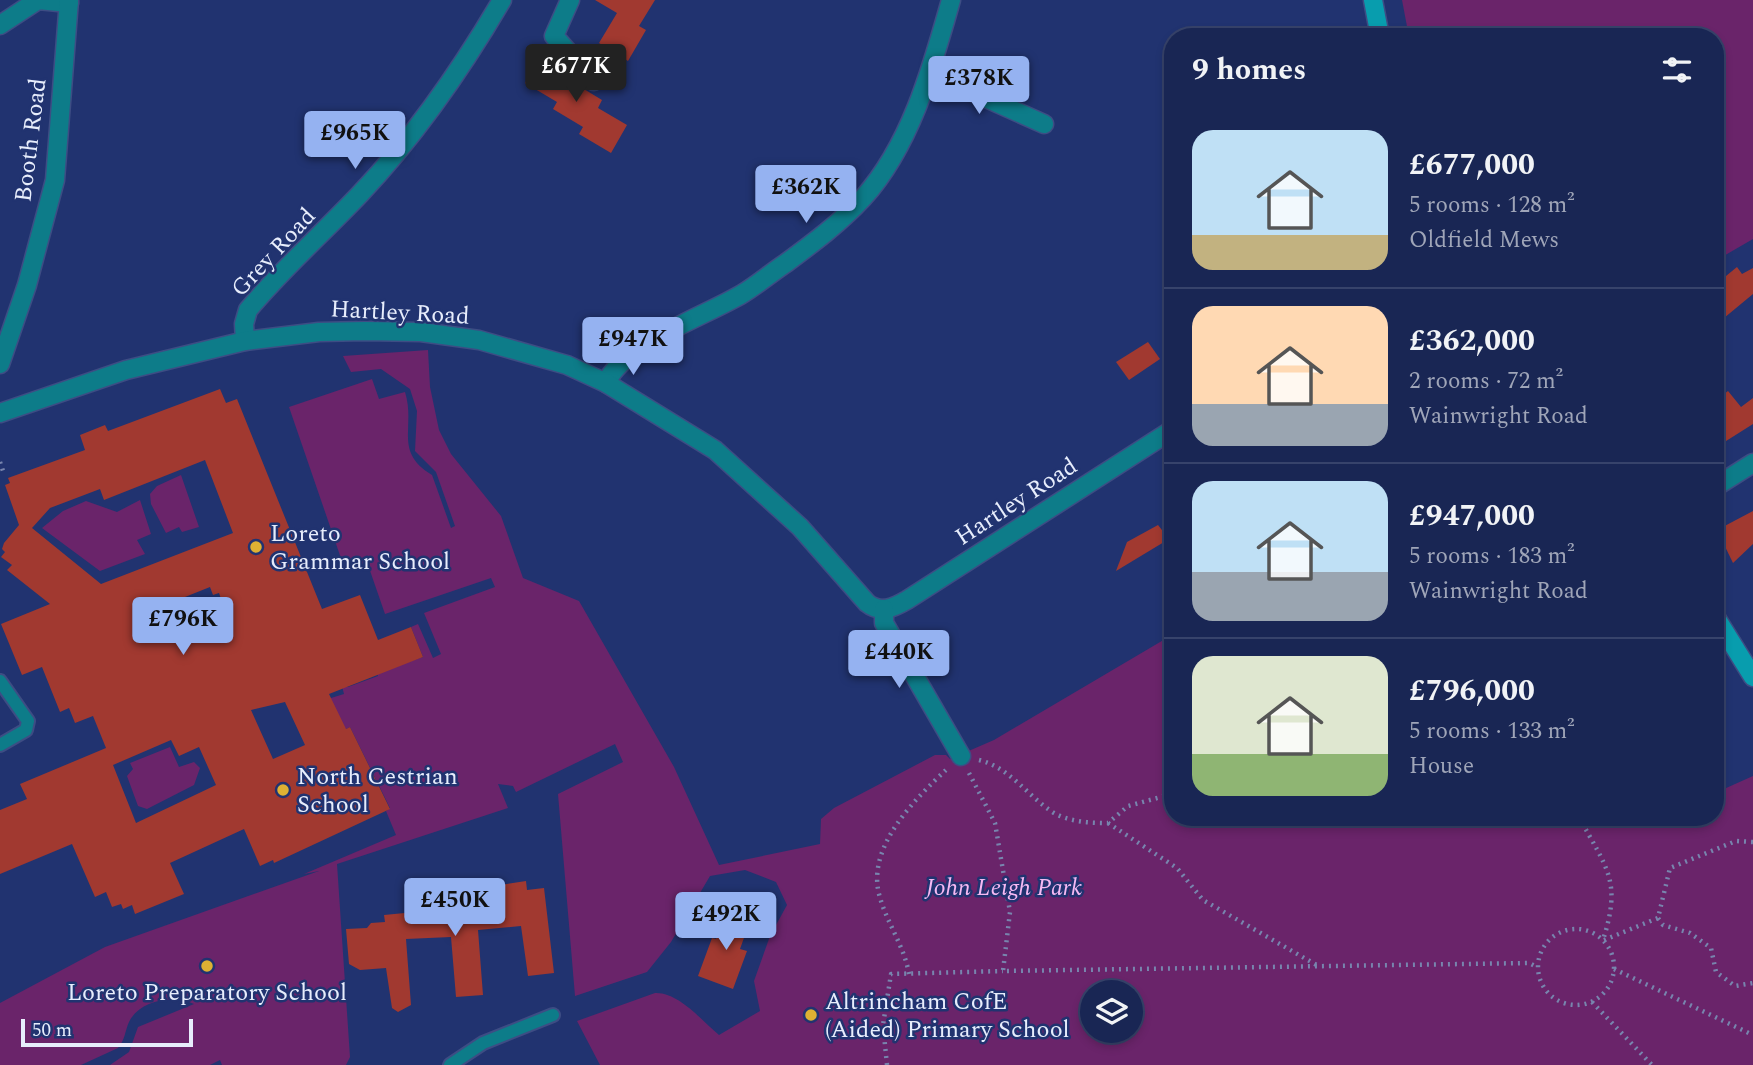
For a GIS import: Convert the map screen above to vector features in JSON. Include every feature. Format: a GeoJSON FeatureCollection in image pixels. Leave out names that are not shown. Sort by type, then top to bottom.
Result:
{"type":"FeatureCollection","features":[{"type":"Feature","properties":{"kind":"street"},"geometry":{"type":"LineString","coordinates":[[0,25],[38,0],[69,2]]}},
{"type":"Feature","properties":{"kind":"street","name":"Grey Road"},"geometry":{"type":"LineString","coordinates":[[245,341],[244,324],[248,310],[362,192],[425,119],[469,55],[502,0]]}},
{"type":"Feature","properties":{"kind":"street"},"geometry":{"type":"LineString","coordinates":[[570,0],[554,36],[594,81]]}},
{"type":"Feature","properties":{"kind":"street"},"geometry":{"type":"LineString","coordinates":[[606,383],[618,364],[640,349],[745,293],[825,234],[864,196],[894,150],[930,73],[951,0]]}},
{"type":"Feature","properties":{"kind":"street"},"geometry":{"type":"LineString","coordinates":[[1373,0],[1378,28]]}},
{"type":"Feature","properties":{"kind":"street","name":"Booth Road"},"geometry":{"type":"LineString","coordinates":[[0,364],[27,285],[55,180],[69,2]]}},
{"type":"Feature","properties":{"kind":"street"},"geometry":{"type":"LineString","coordinates":[[930,73],[1044,124]]}},
{"type":"Feature","properties":{"kind":"street","name":"Hartley Road"},"geometry":{"type":"LineString","coordinates":[[0,413],[126,370],[245,341],[319,332],[421,332],[479,340],[567,365],[606,383],[715,450],[800,527],[867,603],[874,608],[884,609],[907,600],[1164,435]]}},
{"type":"Feature","properties":{"kind":"street"},"geometry":{"type":"LineString","coordinates":[[1724,481],[1753,463]]}},
{"type":"Feature","properties":{"kind":"street"},"geometry":{"type":"LineString","coordinates":[[884,609],[884,623],[961,756]]}},
{"type":"Feature","properties":{"kind":"street"},"geometry":{"type":"LineString","coordinates":[[1724,631],[1753,677]]}},
{"type":"Feature","properties":{"kind":"lane"},"geometry":{"type":"LineString","coordinates":[[0,681],[28,721],[26,730],[0,745]]}},
{"type":"Feature","properties":{"kind":"lane"},"geometry":{"type":"LineString","coordinates":[[450,1065],[483,1043],[553,1014]]}},
{"type":"Feature","properties":{"kind":"path"},"geometry":{"type":"LineString","coordinates":[[0,463],[3,471]]}},
{"type":"Feature","properties":{"kind":"path"},"geometry":{"type":"LineString","coordinates":[[961,756],[997,765],[1055,813],[1075,820],[1108,823],[1177,868],[1203,900],[1321,968]]}},
{"type":"Feature","properties":{"kind":"path"},"geometry":{"type":"LineString","coordinates":[[961,756],[995,823],[1010,912],[1003,971]]}},
{"type":"Feature","properties":{"kind":"path"},"geometry":{"type":"LineString","coordinates":[[909,974],[906,955],[878,892],[877,861],[917,796],[961,756]]}},
{"type":"Feature","properties":{"kind":"path"},"geometry":{"type":"LineString","coordinates":[[1108,823],[1128,806],[1164,796]]}},
{"type":"Feature","properties":{"kind":"path"},"geometry":{"type":"LineString","coordinates":[[1585,826],[1603,860],[1614,893],[1612,911],[1603,940]]}},
{"type":"Feature","properties":{"kind":"path"},"geometry":{"type":"LineString","coordinates":[[1658,918],[1671,868],[1736,841],[1753,842]]}},
{"type":"Feature","properties":{"kind":"path"},"geometry":{"type":"LineString","coordinates":[[1603,940],[1658,918]]}},
{"type":"Feature","properties":{"kind":"path"},"geometry":{"type":"LineString","coordinates":[[1658,918],[1663,925],[1690,933],[1711,948],[1716,972],[1735,985],[1753,983]]}},
{"type":"Feature","properties":{"kind":"path"},"geometry":{"type":"LineString","coordinates":[[1580,929],[1603,940],[1613,958],[1614,969],[1608,988],[1592,1002],[1580,1006],[1555,1000],[1545,991],[1537,967],[1546,943],[1567,930],[1580,929]]}},
{"type":"Feature","properties":{"kind":"path"},"geometry":{"type":"LineString","coordinates":[[887,1065],[883,1025],[891,974],[1529,964],[1537,967]]}},
{"type":"Feature","properties":{"kind":"path"},"geometry":{"type":"LineString","coordinates":[[1614,969],[1753,1035]]}},
{"type":"Feature","properties":{"kind":"path"},"geometry":{"type":"LineString","coordinates":[[1592,1002],[1652,1065]]}},
{"type":"Feature","properties":{"kind":"green space"},"geometry":{"type":"Polygon","coordinates":[[[1402,0],[1753,0],[1753,239],[1724,256],[1724,28],[1407,28],[1402,0]]]}},
{"type":"Feature","properties":{"kind":"green space","name":"John Leigh Park"},"geometry":{"type":"Polygon","coordinates":[[[428,350],[430,387],[439,430],[451,454],[501,516],[523,578],[579,601],[674,767],[719,865],[820,844],[821,819],[834,808],[935,755],[946,755],[950,759],[994,740],[1164,640],[1164,826],[1724,826],[1724,789],[1753,776],[1753,1065],[600,1065],[577,1021],[655,993],[673,997],[681,1002],[719,1035],[760,1011],[754,981],[770,936],[787,905],[776,882],[745,870],[710,876],[671,942],[647,972],[575,996],[558,794],[623,762],[615,744],[516,792],[513,786],[498,784],[508,808],[337,864],[350,1057],[346,1065],[222,1065],[220,1060],[210,1065],[110,1065],[129,1052],[138,1027],[194,1004],[168,1000],[141,1008],[129,1022],[118,1048],[81,1065],[0,1065],[0,1003],[105,947],[319,871],[304,874],[396,835],[386,811],[390,808],[350,727],[346,729],[289,711],[344,694],[342,686],[348,687],[378,676],[377,673],[423,657],[411,627],[418,624],[433,658],[441,654],[424,613],[495,587],[491,578],[385,614],[367,562],[345,570],[289,407],[372,379],[379,399],[405,392],[409,448],[420,466],[432,475],[451,528],[455,526],[436,472],[415,451],[417,411],[410,389],[381,369],[351,372],[343,356],[428,350]]]}},
{"type":"Feature","properties":{"kind":"green space"},"geometry":{"type":"Polygon","coordinates":[[[181,475],[199,527],[182,532],[179,527],[166,533],[151,504],[150,494],[157,486],[181,475]]]}},
{"type":"Feature","properties":{"kind":"green space"},"geometry":{"type":"Polygon","coordinates":[[[140,500],[151,534],[137,540],[145,554],[100,571],[42,528],[63,511],[86,501],[117,512],[140,500]]]}},
{"type":"Feature","properties":{"kind":"green space"},"geometry":{"type":"Polygon","coordinates":[[[170,747],[179,767],[194,762],[200,768],[194,785],[147,809],[138,806],[127,776],[133,769],[130,763],[170,747]]]}},
{"type":"Feature","properties":{"kind":"building"},"geometry":{"type":"Polygon","coordinates":[[[595,0],[655,0],[639,26],[646,30],[628,61],[599,43],[617,13],[595,0]]]}},
{"type":"Feature","properties":{"kind":"building"},"geometry":{"type":"Polygon","coordinates":[[[541,56],[572,74],[569,80],[602,100],[598,108],[627,125],[611,153],[579,134],[583,127],[553,109],[557,102],[525,83],[541,56]]]}},
{"type":"Feature","properties":{"kind":"building"},"geometry":{"type":"Polygon","coordinates":[[[1737,267],[1742,274],[1753,268],[1753,294],[1724,318],[1724,278],[1737,267]]]}},
{"type":"Feature","properties":{"kind":"building"},"geometry":{"type":"Polygon","coordinates":[[[1148,342],[1160,359],[1129,380],[1116,362],[1148,342]]]}},
{"type":"Feature","properties":{"kind":"building"},"geometry":{"type":"Polygon","coordinates":[[[220,389],[226,403],[237,399],[322,609],[360,595],[378,640],[411,627],[423,657],[329,694],[346,729],[350,727],[390,809],[274,863],[273,860],[260,866],[244,829],[170,863],[184,894],[135,914],[132,905],[123,909],[121,904],[112,907],[106,892],[95,897],[72,844],[0,874],[0,810],[27,799],[20,784],[106,748],[93,716],[75,723],[69,708],[60,712],[42,667],[22,675],[1,624],[50,604],[7,570],[12,565],[1,557],[5,552],[2,549],[4,543],[19,525],[5,485],[10,483],[8,478],[85,450],[80,435],[105,425],[108,431],[220,389]],[[205,460],[104,500],[100,489],[50,508],[32,528],[101,584],[233,533],[205,460]],[[210,587],[165,605],[181,645],[230,625],[219,593],[213,595],[210,587]],[[285,702],[251,710],[273,759],[305,745],[285,702]],[[171,740],[113,765],[136,823],[216,785],[199,747],[179,756],[171,740]]]}},
{"type":"Feature","properties":{"kind":"building"},"geometry":{"type":"Polygon","coordinates":[[[1728,391],[1741,407],[1753,398],[1753,424],[1724,442],[1724,394],[1728,391]]]}},
{"type":"Feature","properties":{"kind":"building"},"geometry":{"type":"Polygon","coordinates":[[[1753,511],[1753,544],[1733,563],[1724,544],[1724,526],[1753,511]]]}},
{"type":"Feature","properties":{"kind":"building"},"geometry":{"type":"Polygon","coordinates":[[[1158,525],[1164,533],[1164,542],[1116,571],[1127,542],[1158,525]]]}},
{"type":"Feature","properties":{"kind":"building"},"geometry":{"type":"Polygon","coordinates":[[[526,881],[527,890],[544,888],[554,973],[528,976],[521,926],[478,930],[483,995],[456,997],[451,937],[406,939],[411,1005],[398,1012],[392,1008],[386,968],[360,970],[349,964],[346,929],[367,928],[371,923],[385,922],[384,915],[415,912],[415,908],[482,903],[481,888],[526,881]]]}},
{"type":"Feature","properties":{"kind":"building"},"geometry":{"type":"Polygon","coordinates":[[[726,912],[750,921],[740,949],[747,951],[733,989],[698,976],[712,938],[716,939],[726,912]]]}},
{"type":"Feature","properties":{"kind":"place","name":"Loreto Grammar School"},"geometry":{"type":"Point","coordinates":[256,547]}},
{"type":"Feature","properties":{"kind":"place","name":"North Cestrian School"},"geometry":{"type":"Point","coordinates":[283,790]}},
{"type":"Feature","properties":{"kind":"place","name":"Loreto Preparatory School"},"geometry":{"type":"Point","coordinates":[207,966]}},
{"type":"Feature","properties":{"kind":"place","name":"Altrincham CofE (Aided) Primary School"},"geometry":{"type":"Point","coordinates":[811,1015]}}]}
